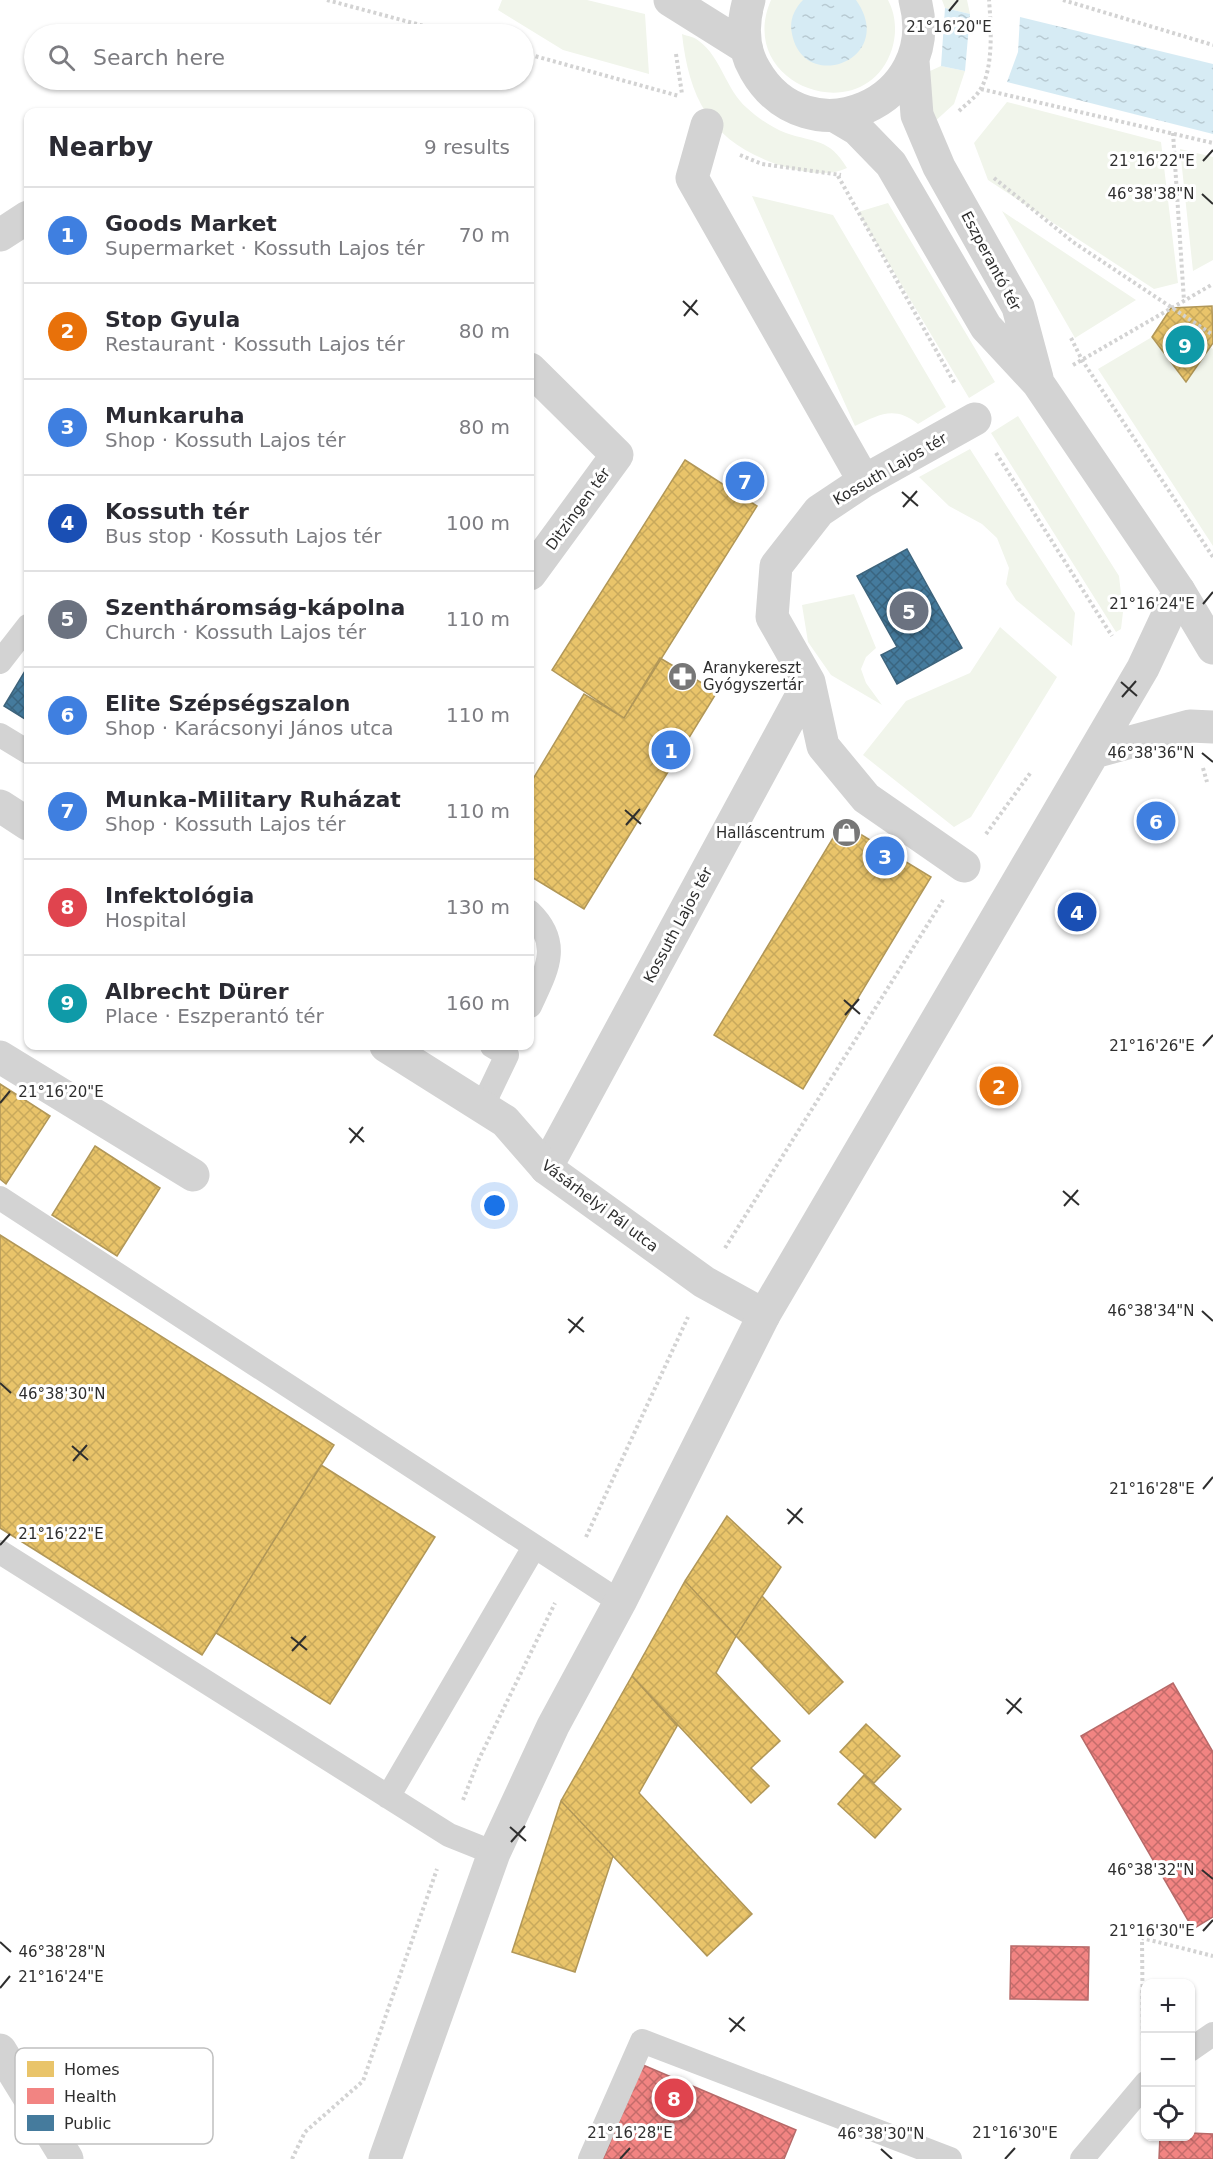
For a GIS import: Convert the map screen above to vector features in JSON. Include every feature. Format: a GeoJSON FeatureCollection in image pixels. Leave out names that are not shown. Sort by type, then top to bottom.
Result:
{"type":"FeatureCollection","features":[{"type":"Feature","properties":{"kind":"street"},"geometry":{"type":"LineString","coordinates":[[670,0],[745,47]]}},
{"type":"Feature","properties":{"kind":"street"},"geometry":{"type":"LineString","coordinates":[[750,0],[745,13],[745,47],[764,86],[784,102],[809,113],[836,116],[859,112],[883,100],[902,81],[913,61],[919,36],[915,0]]}},
{"type":"Feature","properties":{"kind":"street","name":"Eszperantó tér"},"geometry":{"type":"LineString","coordinates":[[913,61],[916,115],[939,167],[1018,307],[1038,383]]}},
{"type":"Feature","properties":{"kind":"street"},"geometry":{"type":"LineString","coordinates":[[836,116],[857,129],[891,164],[986,327],[1038,383],[1179,591],[1213,648]]}},
{"type":"Feature","properties":{"kind":"street"},"geometry":{"type":"LineString","coordinates":[[707,124],[692,178],[864,481]]}},
{"type":"Feature","properties":{"kind":"street"},"geometry":{"type":"LineString","coordinates":[[0,235],[24,220]]}},
{"type":"Feature","properties":{"kind":"street","name":"Ditzingen tér"},"geometry":{"type":"LineString","coordinates":[[534,373],[617,455],[534,569]]}},
{"type":"Feature","properties":{"kind":"street","name":"Kossuth Lajos tér"},"geometry":{"type":"LineString","coordinates":[[964,866],[866,798],[823,746],[809,682],[772,617],[776,566],[819,511],[864,481],[975,419]]}},
{"type":"Feature","properties":{"kind":"street"},"geometry":{"type":"LineString","coordinates":[[384,2159],[494,1853],[553,1726],[620,1602],[764,1315],[1143,668],[1179,591]]}},
{"type":"Feature","properties":{"kind":"street","name":"Kossuth Lajos tér"},"geometry":{"type":"LineString","coordinates":[[546,1168],[809,682]]}},
{"type":"Feature","properties":{"kind":"street"},"geometry":{"type":"LineString","coordinates":[[1094,752],[1190,726],[1213,727]]}},
{"type":"Feature","properties":{"kind":"street"},"geometry":{"type":"LineString","coordinates":[[0,806],[24,821]]}},
{"type":"Feature","properties":{"kind":"street","name":"Vásárhelyi Pál utca"},"geometry":{"type":"LineString","coordinates":[[393,1050],[483,1105],[504,1121],[546,1168],[704,1282],[764,1315]]}},
{"type":"Feature","properties":{"kind":"street"},"geometry":{"type":"LineString","coordinates":[[0,1057],[193,1175]]}},
{"type":"Feature","properties":{"kind":"street"},"geometry":{"type":"LineString","coordinates":[[0,2050],[15,2074]]}},
{"type":"Feature","properties":{"kind":"street"},"geometry":{"type":"LineString","coordinates":[[58,2144],[67,2159]]}},
{"type":"Feature","properties":{"kind":"lane"},"geometry":{"type":"LineString","coordinates":[[0,662],[24,631]]}},
{"type":"Feature","properties":{"kind":"lane"},"geometry":{"type":"LineString","coordinates":[[0,735],[24,750]]}},
{"type":"Feature","properties":{"kind":"lane"},"geometry":{"type":"LineString","coordinates":[[534,917],[542,927],[549,950],[548,966],[534,997]]}},
{"type":"Feature","properties":{"kind":"lane"},"geometry":{"type":"LineString","coordinates":[[483,1105],[504,1050]]}},
{"type":"Feature","properties":{"kind":"lane"},"geometry":{"type":"LineString","coordinates":[[0,1198],[620,1602]]}},
{"type":"Feature","properties":{"kind":"lane"},"geometry":{"type":"LineString","coordinates":[[388,1797],[534,1547]]}},
{"type":"Feature","properties":{"kind":"lane"},"geometry":{"type":"LineString","coordinates":[[0,1552],[449,1835],[494,1853]]}},
{"type":"Feature","properties":{"kind":"lane"},"geometry":{"type":"LineString","coordinates":[[1195,2047],[1213,2034]]}},
{"type":"Feature","properties":{"kind":"lane"},"geometry":{"type":"LineString","coordinates":[[590,2159],[642,2041],[950,2159]]}},
{"type":"Feature","properties":{"kind":"lane"},"geometry":{"type":"LineString","coordinates":[[1082,2159],[1142,2087]]}},
{"type":"Feature","properties":{"kind":"path"},"geometry":{"type":"LineString","coordinates":[[327,0],[417,24]]}},
{"type":"Feature","properties":{"kind":"path"},"geometry":{"type":"LineString","coordinates":[[929,141],[981,89],[989,60],[992,30],[989,0]]}},
{"type":"Feature","properties":{"kind":"path"},"geometry":{"type":"LineString","coordinates":[[1063,0],[1213,45]]}},
{"type":"Feature","properties":{"kind":"path"},"geometry":{"type":"LineString","coordinates":[[534,56],[682,98],[739,155],[762,164],[838,176],[975,419],[1116,643]]}},
{"type":"Feature","properties":{"kind":"path"},"geometry":{"type":"LineString","coordinates":[[981,89],[1213,143]]}},
{"type":"Feature","properties":{"kind":"path"},"geometry":{"type":"LineString","coordinates":[[1173,133],[1184,301]]}},
{"type":"Feature","properties":{"kind":"path"},"geometry":{"type":"LineString","coordinates":[[996,186],[991,176],[1073,242],[1213,335]]}},
{"type":"Feature","properties":{"kind":"path"},"geometry":{"type":"LineString","coordinates":[[1082,360],[1213,284]]}},
{"type":"Feature","properties":{"kind":"path"},"geometry":{"type":"LineString","coordinates":[[1067,330],[1082,360],[1213,557]]}},
{"type":"Feature","properties":{"kind":"path"},"geometry":{"type":"LineString","coordinates":[[1143,2033],[1142,1938],[1213,1956]]}},
{"type":"Feature","properties":{"kind":"shaded area"},"geometry":{"type":"Polygon","coordinates":[[[502,0],[587,0],[645,14],[649,74],[563,50],[534,32],[534,24],[521,24],[498,10],[502,0]]]}},
{"type":"Feature","properties":{"kind":"shaded area"},"geometry":{"type":"Polygon","coordinates":[[[771,0],[888,0],[895,24],[892,49],[878,74],[856,88],[832,93],[807,88],[786,75],[771,56],[764,30],[771,0]]]}},
{"type":"Feature","properties":{"kind":"shaded area"},"geometry":{"type":"Polygon","coordinates":[[[942,0],[967,0],[970,14],[945,8],[942,0]]]}},
{"type":"Feature","properties":{"kind":"shaded area"},"geometry":{"type":"Polygon","coordinates":[[[682,34],[695,38],[707,48],[740,101],[747,108],[770,126],[827,146],[834,151],[847,168],[827,173],[793,169],[745,150],[727,137],[712,122],[692,84],[682,34]]]}},
{"type":"Feature","properties":{"kind":"shaded area"},"geometry":{"type":"Polygon","coordinates":[[[941,66],[965,71],[954,104],[932,124],[930,71],[941,66]]]}},
{"type":"Feature","properties":{"kind":"shaded area"},"geometry":{"type":"Polygon","coordinates":[[[1007,102],[1161,142],[1178,283],[1154,289],[988,180],[974,143],[1007,102]]]}},
{"type":"Feature","properties":{"kind":"shaded area"},"geometry":{"type":"Polygon","coordinates":[[[1180,149],[1213,157],[1213,260],[1193,271],[1180,149]]]}},
{"type":"Feature","properties":{"kind":"shaded area"},"geometry":{"type":"Polygon","coordinates":[[[752,196],[833,215],[946,407],[918,424],[894,413],[879,416],[855,426],[752,196]]]}},
{"type":"Feature","properties":{"kind":"shaded area"},"geometry":{"type":"Polygon","coordinates":[[[888,203],[995,382],[969,398],[858,212],[888,203]]]}},
{"type":"Feature","properties":{"kind":"shaded area"},"geometry":{"type":"Polygon","coordinates":[[[1002,211],[1136,300],[1075,338],[1002,211]]]}},
{"type":"Feature","properties":{"kind":"shaded area"},"geometry":{"type":"Polygon","coordinates":[[[1152,337],[1186,382],[1210,347],[1213,349],[1213,546],[1098,369],[1152,337]]]}},
{"type":"Feature","properties":{"kind":"shaded area"},"geometry":{"type":"Polygon","coordinates":[[[1018,416],[1119,576],[1123,612],[1121,629],[1116,632],[991,433],[1018,416]]]}},
{"type":"Feature","properties":{"kind":"shaded area"},"geometry":{"type":"Polygon","coordinates":[[[970,449],[1075,613],[1072,646],[1016,600],[1006,584],[1009,568],[997,538],[982,524],[949,506],[919,477],[970,449]]]}},
{"type":"Feature","properties":{"kind":"shaded area"},"geometry":{"type":"Polygon","coordinates":[[[854,594],[876,648],[866,657],[861,669],[866,683],[882,705],[831,675],[808,642],[802,605],[854,594]]]}},
{"type":"Feature","properties":{"kind":"shaded area"},"geometry":{"type":"Polygon","coordinates":[[[1000,627],[1057,677],[971,817],[954,827],[863,755],[906,701],[970,673],[1000,627]]]}},
{"type":"Feature","properties":{"kind":"water"},"geometry":{"type":"Polygon","coordinates":[[[803,0],[856,0],[866,21],[865,39],[857,53],[844,62],[829,66],[813,63],[800,52],[792,34],[791,24],[797,7],[803,0]]]}},
{"type":"Feature","properties":{"kind":"water"},"geometry":{"type":"Polygon","coordinates":[[[945,8],[970,14],[965,71],[941,66],[945,8]]]}},
{"type":"Feature","properties":{"kind":"water"},"geometry":{"type":"Polygon","coordinates":[[[1020,17],[1213,64],[1213,134],[1007,82],[1018,52],[1020,17]]]}},
{"type":"Feature","properties":{"kind":"building: Homes"},"geometry":{"type":"Polygon","coordinates":[[[1212,306],[1213,343],[1186,382],[1152,337],[1171,308],[1212,306]]]}},
{"type":"Feature","properties":{"kind":"building: Homes"},"geometry":{"type":"Polygon","coordinates":[[[685,460],[757,506],[624,718],[552,670],[685,460]]]}},
{"type":"Feature","properties":{"kind":"building: Homes"},"geometry":{"type":"Polygon","coordinates":[[[660,658],[717,692],[584,909],[534,878],[534,777],[584,694],[624,718],[660,658]]]}},
{"type":"Feature","properties":{"kind":"building: Homes"},"geometry":{"type":"Polygon","coordinates":[[[842,823],[931,877],[803,1089],[714,1035],[842,823]]]}},
{"type":"Feature","properties":{"kind":"building: Homes"},"geometry":{"type":"Polygon","coordinates":[[[0,1084],[50,1116],[6,1184],[0,1179],[0,1084]]]}},
{"type":"Feature","properties":{"kind":"building: Homes"},"geometry":{"type":"Polygon","coordinates":[[[95,1146],[160,1188],[117,1256],[52,1215],[95,1146]]]}},
{"type":"Feature","properties":{"kind":"building: Homes"},"geometry":{"type":"Polygon","coordinates":[[[0,1235],[334,1445],[202,1655],[0,1528],[0,1235]]]}},
{"type":"Feature","properties":{"kind":"building: Homes"},"geometry":{"type":"Polygon","coordinates":[[[321,1465],[435,1537],[330,1704],[216,1633],[321,1465]]]}},
{"type":"Feature","properties":{"kind":"building: Homes"},"geometry":{"type":"Polygon","coordinates":[[[727,1516],[781,1567],[736,1636],[685,1581],[727,1516]]]}},
{"type":"Feature","properties":{"kind":"building: Homes"},"geometry":{"type":"Polygon","coordinates":[[[685,1581],[736,1636],[716,1673],[780,1741],[751,1768],[769,1786],[751,1803],[632,1676],[685,1581]]]}},
{"type":"Feature","properties":{"kind":"building: Homes"},"geometry":{"type":"Polygon","coordinates":[[[762,1596],[843,1682],[809,1714],[736,1636],[762,1596]]]}},
{"type":"Feature","properties":{"kind":"building: Homes"},"geometry":{"type":"Polygon","coordinates":[[[632,1676],[677,1726],[639,1793],[752,1914],[707,1956],[561,1801],[632,1676]]]}},
{"type":"Feature","properties":{"kind":"building: Homes"},"geometry":{"type":"Polygon","coordinates":[[[866,1724],[900,1756],[874,1783],[840,1752],[866,1724]]]}},
{"type":"Feature","properties":{"kind":"building: Homes"},"geometry":{"type":"Polygon","coordinates":[[[864,1775],[901,1809],[875,1838],[838,1804],[864,1775]]]}},
{"type":"Feature","properties":{"kind":"building: Homes"},"geometry":{"type":"Polygon","coordinates":[[[561,1801],[613,1856],[575,1972],[512,1952],[561,1801]]]}},
{"type":"Feature","properties":{"kind":"building: Health"},"geometry":{"type":"Polygon","coordinates":[[[1173,1683],[1213,1752],[1213,1917],[1193,1929],[1081,1736],[1173,1683]]]}},
{"type":"Feature","properties":{"kind":"building: Health"},"geometry":{"type":"Polygon","coordinates":[[[1011,1946],[1089,1947],[1088,2000],[1010,1999],[1011,1946]]]}},
{"type":"Feature","properties":{"kind":"building: Health"},"geometry":{"type":"Polygon","coordinates":[[[643,2065],[796,2130],[784,2159],[603,2159],[643,2065]]]}},
{"type":"Feature","properties":{"kind":"building: Health"},"geometry":{"type":"Polygon","coordinates":[[[1195,2133],[1213,2134],[1213,2159],[1159,2159],[1160,2141],[1195,2141],[1195,2133]]]}},
{"type":"Feature","properties":{"kind":"building: Public"},"geometry":{"type":"Polygon","coordinates":[[[907,549],[962,648],[897,684],[881,655],[897,647],[857,576],[907,549]]]}},
{"type":"Feature","properties":{"kind":"building: Public"},"geometry":{"type":"Polygon","coordinates":[[[24,673],[24,718],[4,706],[24,673]]]}},
{"type":"Feature","properties":{"kind":"place","name":"Albrecht Dürer"},"geometry":{"type":"Point","coordinates":[1185,345]}},
{"type":"Feature","properties":{"kind":"place","name":"Munka-Military Ruházat"},"geometry":{"type":"Point","coordinates":[745,481]}},
{"type":"Feature","properties":{"kind":"place","name":"Szentháromság-kápolna"},"geometry":{"type":"Point","coordinates":[909,611]}},
{"type":"Feature","properties":{"kind":"place","name":"Aranykereszt Gyógyszertár"},"geometry":{"type":"Point","coordinates":[682,677]}},
{"type":"Feature","properties":{"kind":"place","name":"Goods Market"},"geometry":{"type":"Point","coordinates":[671,750]}},
{"type":"Feature","properties":{"kind":"place","name":"Elite Szépségszalon"},"geometry":{"type":"Point","coordinates":[1156,821]}},
{"type":"Feature","properties":{"kind":"place","name":"Halláscentrum"},"geometry":{"type":"Point","coordinates":[846,833]}},
{"type":"Feature","properties":{"kind":"place","name":"Munkaruha"},"geometry":{"type":"Point","coordinates":[885,856]}},
{"type":"Feature","properties":{"kind":"place","name":"Kossuth tér"},"geometry":{"type":"Point","coordinates":[1077,912]}},
{"type":"Feature","properties":{"kind":"place","name":"Stop Gyula"},"geometry":{"type":"Point","coordinates":[999,1086]}},
{"type":"Feature","properties":{"kind":"place","name":"Infektológia"},"geometry":{"type":"Point","coordinates":[674,2098]}}]}
